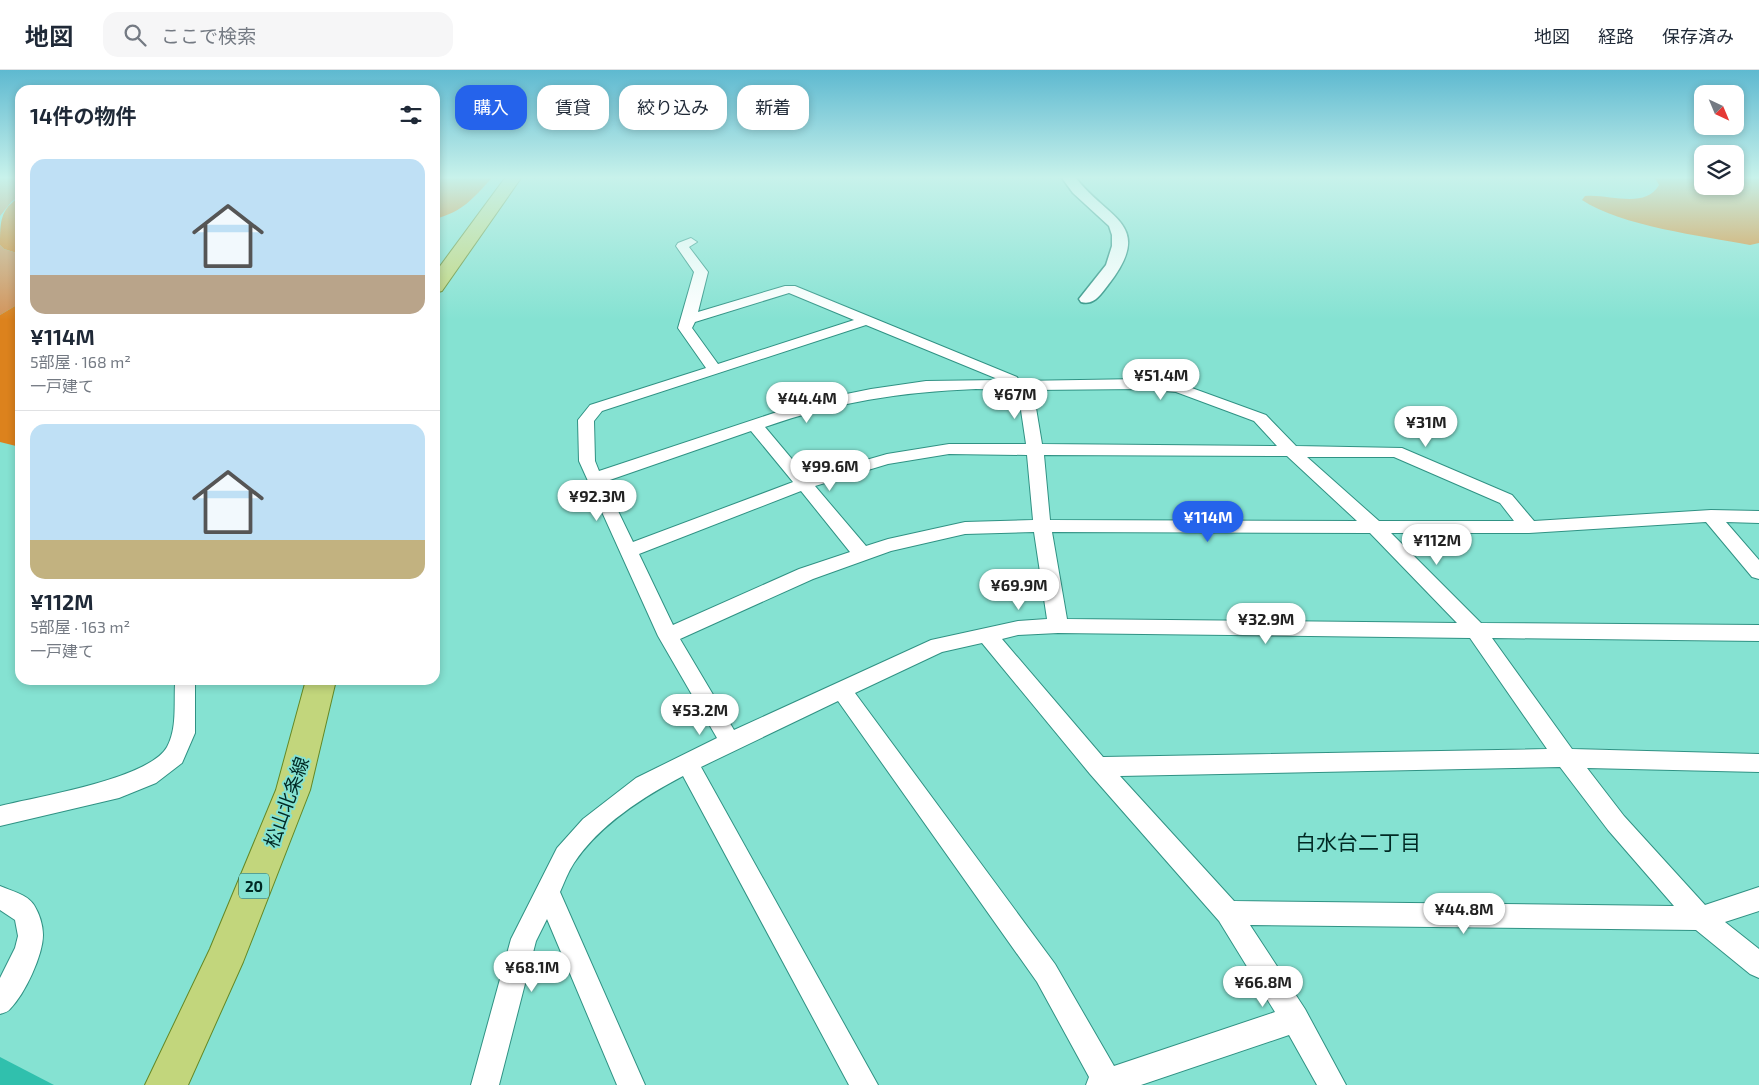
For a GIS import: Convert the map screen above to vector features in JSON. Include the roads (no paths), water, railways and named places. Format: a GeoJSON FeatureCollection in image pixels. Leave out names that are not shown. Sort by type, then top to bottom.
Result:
{"type":"FeatureCollection","features":[{"type":"Feature","properties":{"kind":"main road"},"geometry":{"type":"LineString","coordinates":[[440,280],[480,225]]}},
{"type":"Feature","properties":{"kind":"main road","name":"松山北条線"},"geometry":{"type":"LineString","coordinates":[[166,1085],[224,962],[293,790],[310,733],[320,685]]}},
{"type":"Feature","properties":{"kind":"street"},"geometry":{"type":"LineString","coordinates":[[1087,299],[1118,261],[1119,231],[1117,225]]}},
{"type":"Feature","properties":{"kind":"street"},"geometry":{"type":"LineString","coordinates":[[691,242],[682,246],[701,272],[686,328],[715,370]]}},
{"type":"Feature","properties":{"kind":"street"},"geometry":{"type":"LineString","coordinates":[[688,319],[790,289],[1025,386]]}},
{"type":"Feature","properties":{"kind":"street"},"geometry":{"type":"LineString","coordinates":[[730,742],[668,636],[594,479],[587,462],[586,420],[596,408],[865,321]]}},
{"type":"Feature","properties":{"kind":"street"},"geometry":{"type":"LineString","coordinates":[[594,479],[754,424],[807,408],[871,394],[935,386],[976,384],[1025,386],[1141,384],[1178,388],[1260,418],[1290,450],[1375,528],[1474,629],[1566,758],[1616,823],[1701,918],[1759,965]]}},
{"type":"Feature","properties":{"kind":"street"},"geometry":{"type":"LineString","coordinates":[[1025,386],[1035,449],[1042,526],[1058,626]]}},
{"type":"Feature","properties":{"kind":"street"},"geometry":{"type":"LineString","coordinates":[[754,424],[862,554]]}},
{"type":"Feature","properties":{"kind":"street"},"geometry":{"type":"LineString","coordinates":[[629,551],[804,484],[887,459],[949,449],[1396,452],[1506,499],[1529,527]]}},
{"type":"Feature","properties":{"kind":"street"},"geometry":{"type":"LineString","coordinates":[[1711,516],[1759,572]]}},
{"type":"Feature","properties":{"kind":"street"},"geometry":{"type":"LineString","coordinates":[[668,636],[806,574],[888,545],[965,528],[1042,526],[1529,527],[1711,516],[1759,517]]}},
{"type":"Feature","properties":{"kind":"street"},"geometry":{"type":"LineString","coordinates":[[485,1085],[524,939],[565,856],[592,826],[644,785],[730,742],[938,645],[1018,628],[1058,626],[1759,633]]}},
{"type":"Feature","properties":{"kind":"street"},"geometry":{"type":"LineString","coordinates":[[986,634],[1098,767],[1228,913],[1295,1019],[1332,1085]]}},
{"type":"Feature","properties":{"kind":"street"},"geometry":{"type":"LineString","coordinates":[[0,816],[119,788],[148,776],[174,756],[184,733],[185,685]]}},
{"type":"Feature","properties":{"kind":"street"},"geometry":{"type":"LineString","coordinates":[[842,689],[1046,973],[1106,1084],[1295,1019]]}},
{"type":"Feature","properties":{"kind":"street"},"geometry":{"type":"LineString","coordinates":[[1098,767],[1566,758],[1759,763]]}},
{"type":"Feature","properties":{"kind":"street"},"geometry":{"type":"LineString","coordinates":[[687,763],[864,1085]]}},
{"type":"Feature","properties":{"kind":"street"},"geometry":{"type":"LineString","coordinates":[[547,890],[631,1085]]}},
{"type":"Feature","properties":{"kind":"street"},"geometry":{"type":"LineString","coordinates":[[0,898],[15,904],[26,913],[29,924],[27,955],[15,979],[0,1001]]}},
{"type":"Feature","properties":{"kind":"street"},"geometry":{"type":"LineString","coordinates":[[1228,913],[1701,918],[1759,899]]}},
{"type":"Feature","properties":{"kind":"district","name":"白水台二丁目"},"geometry":{"type":"Point","coordinates":[1358,841]}}]}
